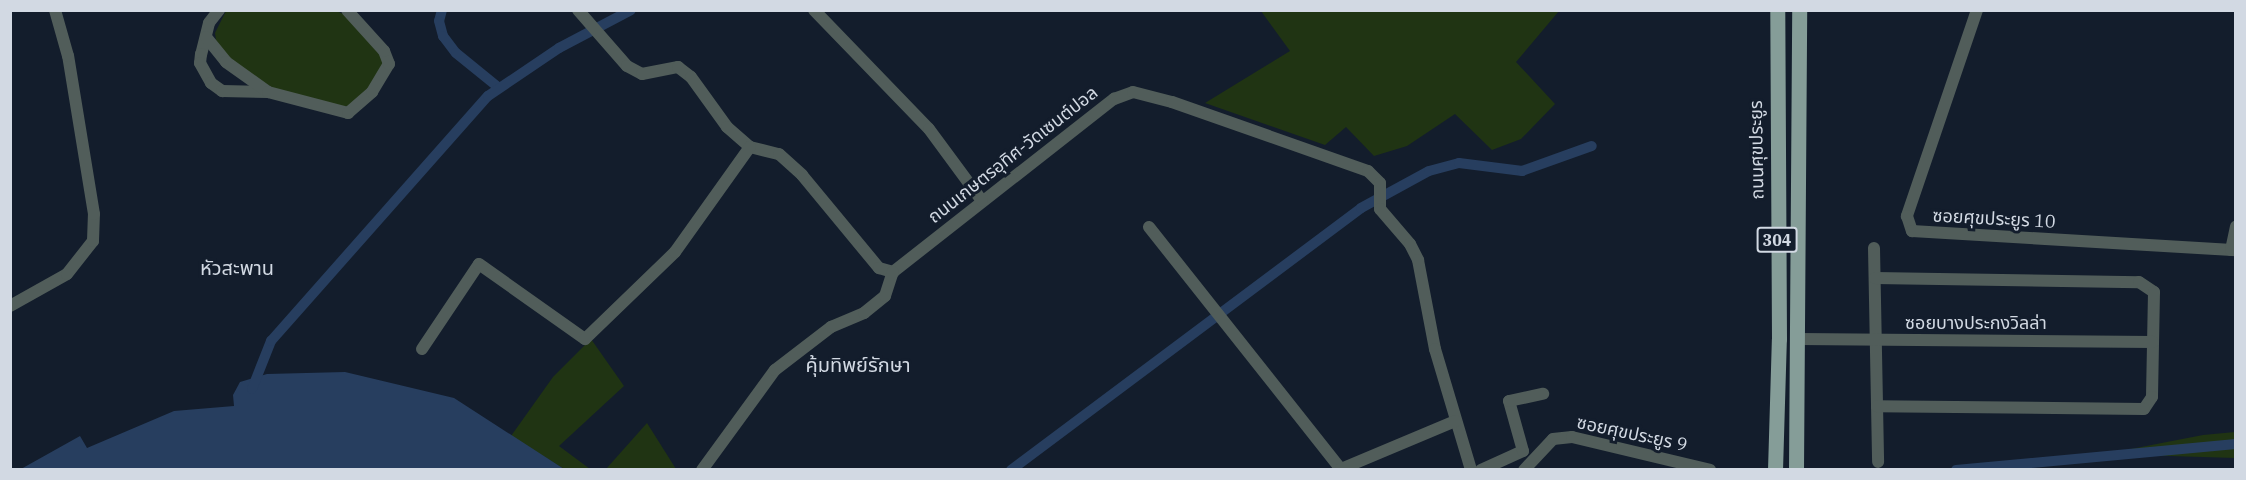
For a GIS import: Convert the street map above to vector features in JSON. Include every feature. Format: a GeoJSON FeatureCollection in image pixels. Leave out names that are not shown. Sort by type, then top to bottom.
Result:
{"type":"FeatureCollection","features":[{"type":"Feature","properties":{"kind":"main road","name":"ถนนศุขประยูร"},"geometry":{"type":"LineString","coordinates":[[1775,470],[1779,339],[1777,10]]}},
{"type":"Feature","properties":{"kind":"main road","name":"304"},"geometry":{"type":"LineString","coordinates":[[1796,470],[1799,339],[1799,10]]}},
{"type":"Feature","properties":{"kind":"main road"},"geometry":{"type":"LineString","coordinates":[[1779,339],[1799,339]]}},
{"type":"Feature","properties":{"kind":"street"},"geometry":{"type":"LineString","coordinates":[[10,306],[67,274],[93,241],[94,214],[68,56],[55,10]]}},
{"type":"Feature","properties":{"kind":"street"},"geometry":{"type":"LineString","coordinates":[[219,10],[209,23],[200,63],[211,83],[222,91],[268,92],[335,112],[348,113],[359,107],[389,64],[384,51],[346,10]]}},
{"type":"Feature","properties":{"kind":"street"},"geometry":{"type":"LineString","coordinates":[[578,10],[607,45],[642,74],[678,67],[691,77],[727,128],[750,147],[779,154],[802,175],[879,268],[893,272],[885,296],[875,305],[831,327],[775,370],[702,470]]}},
{"type":"Feature","properties":{"kind":"street"},"geometry":{"type":"LineString","coordinates":[[814,10],[929,129],[982,201]]}},
{"type":"Feature","properties":{"kind":"street","name":"ซอยศุขประยูร 10"},"geometry":{"type":"LineString","coordinates":[[1977,10],[1907,216],[1912,231],[2233,250]]}},
{"type":"Feature","properties":{"kind":"street"},"geometry":{"type":"LineString","coordinates":[[206,37],[226,62],[268,92]]}},
{"type":"Feature","properties":{"kind":"street","name":"ถนนเกษตรอุทิศ-วัดเซนต์ปอล"},"geometry":{"type":"LineString","coordinates":[[893,272],[1114,99],[1133,92],[1368,171],[1380,183],[1380,209],[1410,244],[1418,260],[1455,421],[1471,470]]}},
{"type":"Feature","properties":{"kind":"street"},"geometry":{"type":"LineString","coordinates":[[422,349],[479,264],[585,339],[675,252],[750,147]]}},
{"type":"Feature","properties":{"kind":"street"},"geometry":{"type":"LineString","coordinates":[[1149,227],[1341,469],[1455,421]]}},
{"type":"Feature","properties":{"kind":"street"},"geometry":{"type":"LineString","coordinates":[[2233,250],[2235,227]]}},
{"type":"Feature","properties":{"kind":"street"},"geometry":{"type":"LineString","coordinates":[[1874,248],[1878,462]]}},
{"type":"Feature","properties":{"kind":"street"},"geometry":{"type":"LineString","coordinates":[[1875,278],[2139,282],[2154,292],[2152,397],[2144,409],[1877,406]]}},
{"type":"Feature","properties":{"kind":"street","name":"ซอยบางประกงวิลล่า"},"geometry":{"type":"LineString","coordinates":[[1799,339],[2153,342]]}},
{"type":"Feature","properties":{"kind":"street"},"geometry":{"type":"LineString","coordinates":[[1481,470],[1526,461],[1509,401],[1543,394]]}},
{"type":"Feature","properties":{"kind":"street","name":"ซอยศุขประยูร 9"},"geometry":{"type":"LineString","coordinates":[[1526,461],[1553,439],[1572,437],[1710,470]]}},
{"type":"Feature","properties":{"kind":"green space"},"geometry":{"type":"Polygon","coordinates":[[[226,11],[336,11],[351,17],[385,61],[380,75],[352,105],[337,108],[276,90],[231,62],[217,47],[215,33],[226,11]]]}},
{"type":"Feature","properties":{"kind":"green space"},"geometry":{"type":"Polygon","coordinates":[[[1261,11],[1559,11],[1516,62],[1555,104],[1521,139],[1492,150],[1455,114],[1407,146],[1374,156],[1346,127],[1325,145],[1205,103],[1290,51],[1261,11]]]}},
{"type":"Feature","properties":{"kind":"green space"},"geometry":{"type":"Polygon","coordinates":[[[591,339],[624,386],[559,446],[590,469],[564,469],[511,436],[553,377],[591,339]]]}},
{"type":"Feature","properties":{"kind":"green space"},"geometry":{"type":"Polygon","coordinates":[[[647,423],[676,469],[606,469],[647,423]]]}},
{"type":"Feature","properties":{"kind":"green space"},"geometry":{"type":"Polygon","coordinates":[[[2235,432],[2235,458],[2105,454],[2203,435],[2235,432]]]}},
{"type":"Feature","properties":{"kind":"water"},"geometry":{"type":"Polygon","coordinates":[[[345,372],[454,398],[564,469],[21,469],[80,436],[87,448],[174,411],[234,406],[233,395],[240,382],[267,374],[345,372]]]}},
{"type":"Feature","properties":{"kind":"waterway"},"geometry":{"type":"LineString","coordinates":[[442,10],[439,21],[443,36],[456,53],[499,88]]}},
{"type":"Feature","properties":{"kind":"waterway"},"geometry":{"type":"LineString","coordinates":[[252,389],[271,341],[488,96],[559,48],[631,10]]}},
{"type":"Feature","properties":{"kind":"waterway"},"geometry":{"type":"LineString","coordinates":[[1011,470],[1361,208],[1429,171],[1459,163],[1522,171],[1592,146]]}},
{"type":"Feature","properties":{"kind":"waterway"},"geometry":{"type":"LineString","coordinates":[[1956,470],[2236,444]]}},
{"type":"Feature","properties":{"kind":"district","name":"หัวสะพาน"},"geometry":{"type":"Point","coordinates":[237,267]}},
{"type":"Feature","properties":{"kind":"district","name":"คุ้มทิพย์รักษา"},"geometry":{"type":"Point","coordinates":[858,364]}}]}
